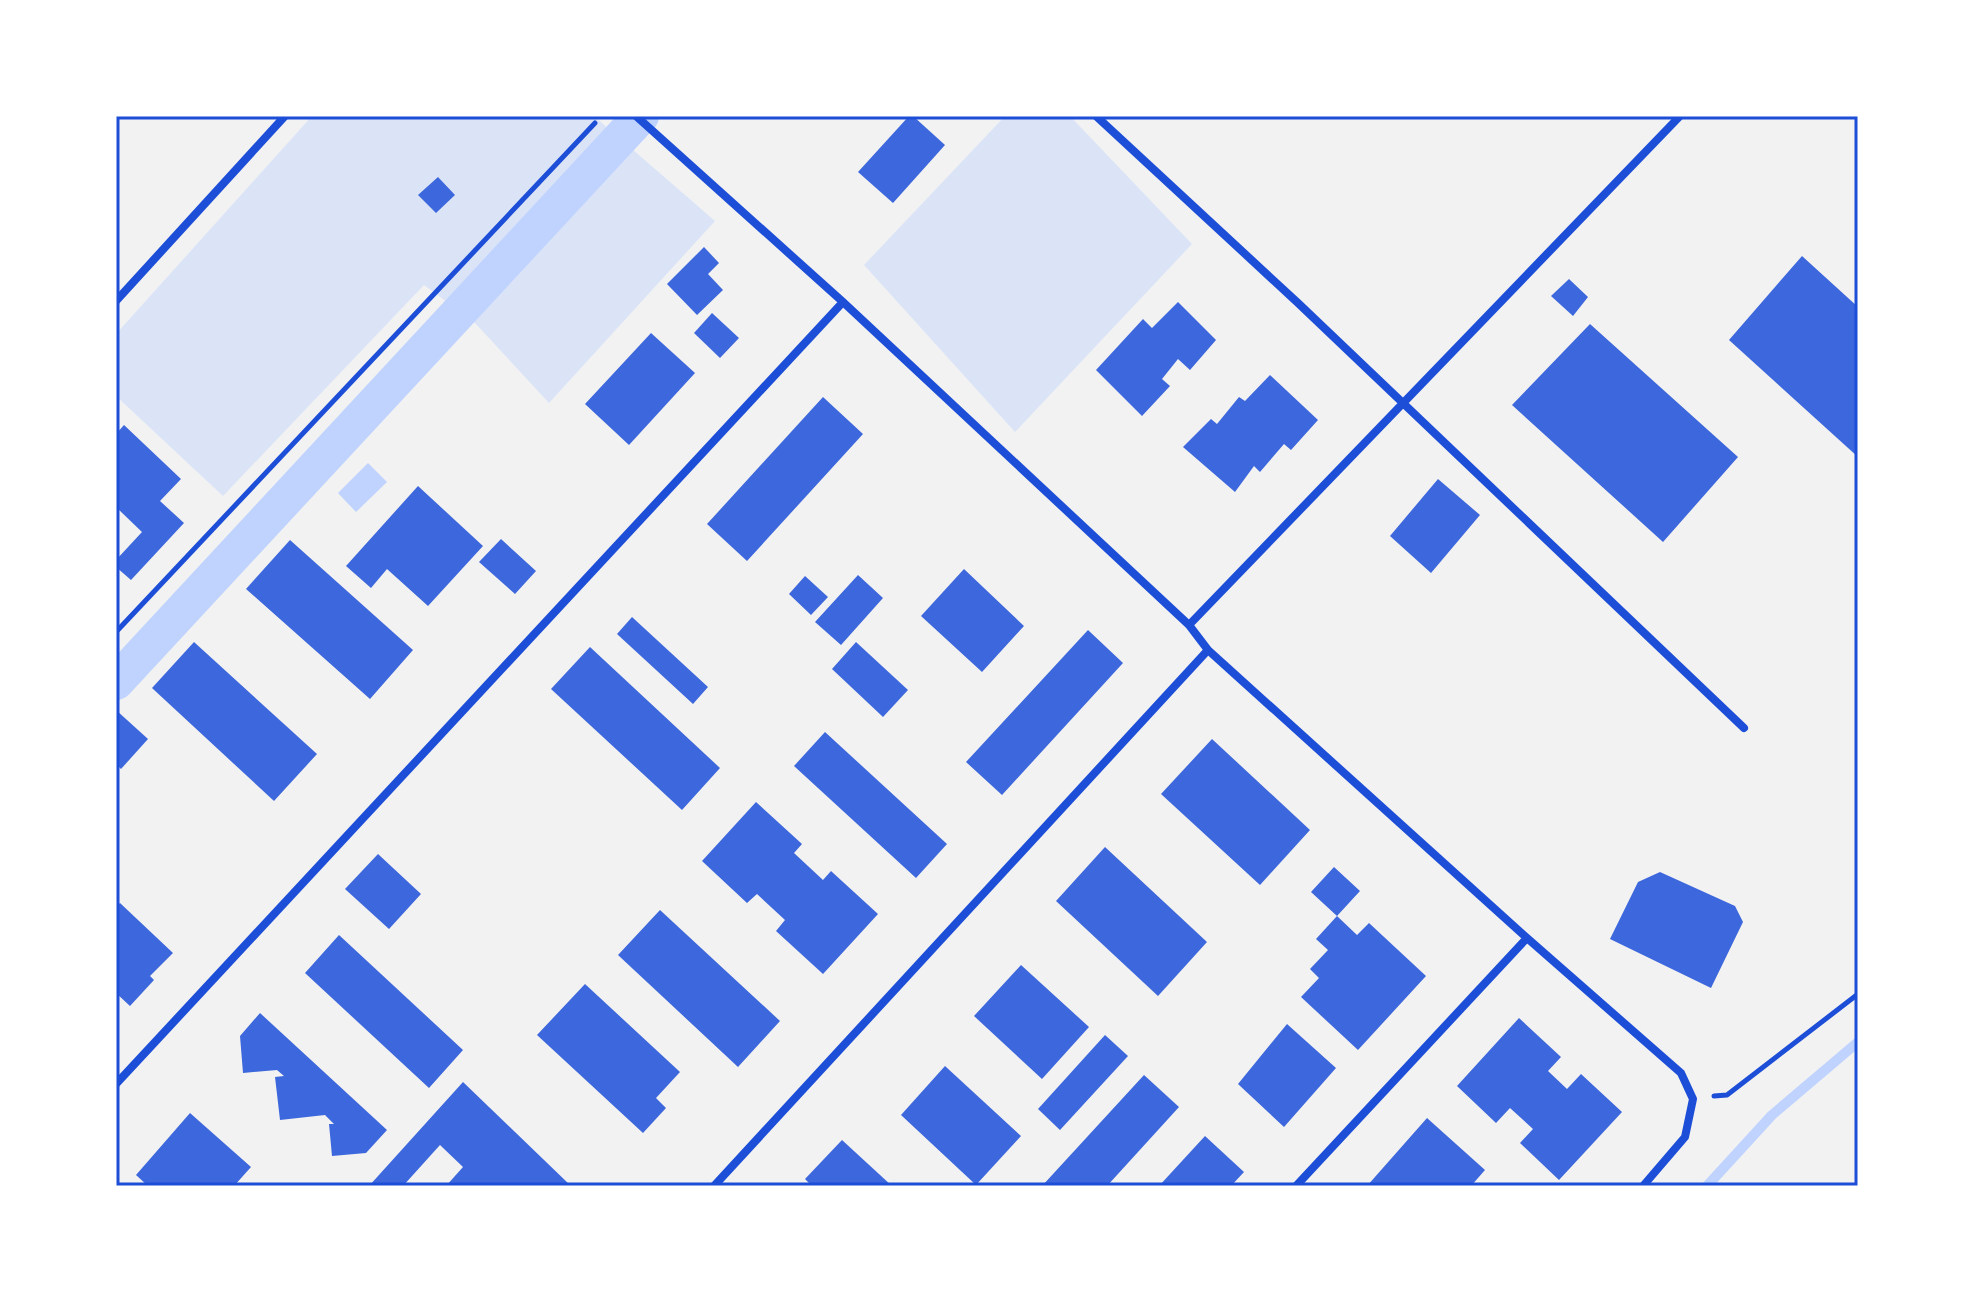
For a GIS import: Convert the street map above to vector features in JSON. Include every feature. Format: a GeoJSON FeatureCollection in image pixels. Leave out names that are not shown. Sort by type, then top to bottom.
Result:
{"type":"FeatureCollection","features":[{"type":"Feature","properties":{"kind":"street"},"geometry":{"type":"LineString","coordinates":[[116,301],[285,116]]}},
{"type":"Feature","properties":{"kind":"street"},"geometry":{"type":"LineString","coordinates":[[636,116],[843,302],[1189,625],[1208,650],[1681,1073],[1693,1099],[1685,1137],[1643,1186]]}},
{"type":"Feature","properties":{"kind":"street"},"geometry":{"type":"LineString","coordinates":[[1096,116],[1744,728]]}},
{"type":"Feature","properties":{"kind":"street"},"geometry":{"type":"LineString","coordinates":[[1189,625],[1680,116]]}},
{"type":"Feature","properties":{"kind":"street"},"geometry":{"type":"LineString","coordinates":[[116,1084],[843,302]]}},
{"type":"Feature","properties":{"kind":"street"},"geometry":{"type":"LineString","coordinates":[[714,1186],[1208,650]]}},
{"type":"Feature","properties":{"kind":"street"},"geometry":{"type":"LineString","coordinates":[[1296,1186],[1527,938]]}},
{"type":"Feature","properties":{"kind":"path"},"geometry":{"type":"LineString","coordinates":[[116,632],[595,123]]}},
{"type":"Feature","properties":{"kind":"path"},"geometry":{"type":"LineString","coordinates":[[1693,1099],[1727,1095],[1858,994]]}},
{"type":"Feature","properties":{"kind":"shaded area"},"geometry":{"type":"Polygon","coordinates":[[[312,116],[594,116],[715,221],[549,403],[475,323],[424,285],[223,496],[116,396],[116,334],[312,116]]]}},
{"type":"Feature","properties":{"kind":"shaded area"},"geometry":{"type":"Polygon","coordinates":[[[1005,116],[1070,116],[1192,244],[1015,432],[864,265],[1005,116]]]}},
{"type":"Feature","properties":{"kind":"water"},"geometry":{"type":"Polygon","coordinates":[[[368,463],[387,482],[356,512],[338,493],[368,463]]]}},
{"type":"Feature","properties":{"kind":"building"},"geometry":{"type":"Polygon","coordinates":[[[909,116],[913,116],[945,145],[893,203],[858,172],[909,116]]]}},
{"type":"Feature","properties":{"kind":"building"},"geometry":{"type":"Polygon","coordinates":[[[438,177],[455,195],[436,213],[418,195],[438,177]]]}},
{"type":"Feature","properties":{"kind":"building"},"geometry":{"type":"Polygon","coordinates":[[[704,247],[719,263],[708,274],[723,290],[697,315],[667,284],[704,247]]]}},
{"type":"Feature","properties":{"kind":"building"},"geometry":{"type":"Polygon","coordinates":[[[1802,256],[1858,307],[1858,457],[1729,340],[1802,256]]]}},
{"type":"Feature","properties":{"kind":"building"},"geometry":{"type":"Polygon","coordinates":[[[1569,279],[1588,297],[1573,316],[1551,296],[1569,279]]]}},
{"type":"Feature","properties":{"kind":"building"},"geometry":{"type":"Polygon","coordinates":[[[1178,302],[1216,340],[1190,370],[1178,359],[1162,379],[1170,386],[1142,416],[1096,370],[1143,319],[1152,328],[1178,302]]]}},
{"type":"Feature","properties":{"kind":"building"},"geometry":{"type":"Polygon","coordinates":[[[712,313],[739,338],[720,358],[694,333],[712,313]]]}},
{"type":"Feature","properties":{"kind":"building"},"geometry":{"type":"Polygon","coordinates":[[[1590,324],[1738,457],[1663,542],[1512,405],[1590,324]]]}},
{"type":"Feature","properties":{"kind":"building"},"geometry":{"type":"Polygon","coordinates":[[[651,333],[695,373],[629,445],[585,404],[651,333]]]}},
{"type":"Feature","properties":{"kind":"building"},"geometry":{"type":"Polygon","coordinates":[[[1270,375],[1318,420],[1291,450],[1284,444],[1260,472],[1254,466],[1235,492],[1183,447],[1211,419],[1217,424],[1239,397],[1245,401],[1270,375]]]}},
{"type":"Feature","properties":{"kind":"building"},"geometry":{"type":"Polygon","coordinates":[[[823,397],[863,434],[747,561],[707,524],[823,397]]]}},
{"type":"Feature","properties":{"kind":"building"},"geometry":{"type":"Polygon","coordinates":[[[124,425],[181,479],[160,501],[184,523],[131,580],[116,567],[116,560],[142,532],[116,507],[116,434],[124,425]]]}},
{"type":"Feature","properties":{"kind":"building"},"geometry":{"type":"Polygon","coordinates":[[[1438,479],[1480,515],[1431,573],[1390,536],[1438,479]]]}},
{"type":"Feature","properties":{"kind":"building"},"geometry":{"type":"Polygon","coordinates":[[[418,486],[483,546],[428,606],[387,569],[371,588],[346,566],[418,486]]]}},
{"type":"Feature","properties":{"kind":"building"},"geometry":{"type":"Polygon","coordinates":[[[501,539],[536,571],[515,594],[479,562],[501,539]]]}},
{"type":"Feature","properties":{"kind":"building"},"geometry":{"type":"Polygon","coordinates":[[[290,540],[413,650],[370,699],[246,589],[290,540]]]}},
{"type":"Feature","properties":{"kind":"building"},"geometry":{"type":"Polygon","coordinates":[[[964,569],[1024,626],[982,672],[921,616],[964,569]]]}},
{"type":"Feature","properties":{"kind":"building"},"geometry":{"type":"Polygon","coordinates":[[[858,575],[883,598],[841,645],[815,622],[858,575]]]}},
{"type":"Feature","properties":{"kind":"building"},"geometry":{"type":"Polygon","coordinates":[[[805,576],[828,597],[811,615],[789,594],[805,576]]]}},
{"type":"Feature","properties":{"kind":"building"},"geometry":{"type":"Polygon","coordinates":[[[632,617],[708,687],[693,704],[617,634],[632,617]]]}},
{"type":"Feature","properties":{"kind":"building"},"geometry":{"type":"Polygon","coordinates":[[[1088,630],[1123,663],[1002,795],[966,762],[1088,630]]]}},
{"type":"Feature","properties":{"kind":"building"},"geometry":{"type":"Polygon","coordinates":[[[194,642],[317,754],[274,801],[152,688],[194,642]]]}},
{"type":"Feature","properties":{"kind":"building"},"geometry":{"type":"Polygon","coordinates":[[[856,642],[908,690],[883,717],[832,669],[856,642]]]}},
{"type":"Feature","properties":{"kind":"building"},"geometry":{"type":"Polygon","coordinates":[[[590,647],[720,768],[682,810],[551,689],[590,647]]]}},
{"type":"Feature","properties":{"kind":"building"},"geometry":{"type":"Polygon","coordinates":[[[116,710],[148,739],[121,769],[116,764],[116,710]]]}},
{"type":"Feature","properties":{"kind":"building"},"geometry":{"type":"Polygon","coordinates":[[[825,732],[947,844],[916,878],[794,766],[825,732]]]}},
{"type":"Feature","properties":{"kind":"building"},"geometry":{"type":"Polygon","coordinates":[[[1212,739],[1310,830],[1260,885],[1161,794],[1212,739]]]}},
{"type":"Feature","properties":{"kind":"building"},"geometry":{"type":"Polygon","coordinates":[[[756,802],[802,844],[794,853],[823,880],[831,871],[878,914],[823,974],[776,931],[785,920],[757,894],[747,903],[702,861],[756,802]]]}},
{"type":"Feature","properties":{"kind":"building"},"geometry":{"type":"Polygon","coordinates":[[[1105,847],[1207,942],[1158,996],[1056,901],[1105,847]]]}},
{"type":"Feature","properties":{"kind":"building"},"geometry":{"type":"Polygon","coordinates":[[[378,854],[421,894],[389,929],[345,889],[378,854]]]}},
{"type":"Feature","properties":{"kind":"building"},"geometry":{"type":"Polygon","coordinates":[[[1334,867],[1360,891],[1337,916],[1311,892],[1334,867]]]}},
{"type":"Feature","properties":{"kind":"building"},"geometry":{"type":"Polygon","coordinates":[[[1660,872],[1735,906],[1743,922],[1711,988],[1610,939],[1638,882],[1660,872]]]}},
{"type":"Feature","properties":{"kind":"building"},"geometry":{"type":"Polygon","coordinates":[[[120,903],[173,953],[150,976],[154,980],[130,1006],[116,993],[116,907],[120,903]]]}},
{"type":"Feature","properties":{"kind":"building"},"geometry":{"type":"Polygon","coordinates":[[[660,910],[780,1021],[738,1067],[618,955],[660,910]]]}},
{"type":"Feature","properties":{"kind":"building"},"geometry":{"type":"Polygon","coordinates":[[[1337,916],[1357,935],[1369,923],[1426,976],[1358,1050],[1301,997],[1319,978],[1310,969],[1328,950],[1316,939],[1337,916]]]}},
{"type":"Feature","properties":{"kind":"building"},"geometry":{"type":"Polygon","coordinates":[[[339,935],[463,1050],[429,1088],[305,973],[339,935]]]}},
{"type":"Feature","properties":{"kind":"building"},"geometry":{"type":"Polygon","coordinates":[[[1021,965],[1089,1027],[1042,1079],[974,1016],[1021,965]]]}},
{"type":"Feature","properties":{"kind":"building"},"geometry":{"type":"Polygon","coordinates":[[[585,984],[680,1072],[656,1098],[666,1108],[643,1133],[537,1035],[585,984]]]}},
{"type":"Feature","properties":{"kind":"building"},"geometry":{"type":"Polygon","coordinates":[[[260,1013],[387,1130],[366,1153],[332,1156],[329,1124],[334,1124],[325,1115],[280,1120],[275,1077],[284,1076],[277,1070],[243,1073],[240,1036],[260,1013]]]}},
{"type":"Feature","properties":{"kind":"building"},"geometry":{"type":"Polygon","coordinates":[[[1519,1018],[1561,1057],[1548,1071],[1567,1089],[1581,1074],[1622,1112],[1559,1180],[1520,1143],[1533,1129],[1510,1108],[1496,1123],[1457,1086],[1519,1018]]]}},
{"type":"Feature","properties":{"kind":"building"},"geometry":{"type":"Polygon","coordinates":[[[1287,1024],[1336,1068],[1284,1127],[1238,1084],[1287,1024]]]}},
{"type":"Feature","properties":{"kind":"building"},"geometry":{"type":"Polygon","coordinates":[[[1105,1035],[1128,1056],[1060,1130],[1038,1109],[1105,1035]]]}},
{"type":"Feature","properties":{"kind":"building"},"geometry":{"type":"Polygon","coordinates":[[[945,1066],[1021,1136],[976,1185],[901,1115],[945,1066]]]}},
{"type":"Feature","properties":{"kind":"building"},"geometry":{"type":"Polygon","coordinates":[[[1144,1075],[1179,1107],[1107,1186],[1042,1186],[1144,1075]]]}},
{"type":"Feature","properties":{"kind":"building"},"geometry":{"type":"Polygon","coordinates":[[[463,1082],[571,1186],[446,1186],[463,1167],[440,1145],[403,1186],[369,1186],[463,1082]]]}},
{"type":"Feature","properties":{"kind":"building"},"geometry":{"type":"Polygon","coordinates":[[[190,1113],[251,1167],[234,1186],[148,1186],[136,1175],[190,1113]]]}},
{"type":"Feature","properties":{"kind":"building"},"geometry":{"type":"Polygon","coordinates":[[[1427,1118],[1485,1170],[1471,1186],[1367,1186],[1427,1118]]]}},
{"type":"Feature","properties":{"kind":"building"},"geometry":{"type":"Polygon","coordinates":[[[1205,1136],[1244,1172],[1231,1186],[1159,1186],[1205,1136]]]}},
{"type":"Feature","properties":{"kind":"building"},"geometry":{"type":"Polygon","coordinates":[[[842,1140],[892,1186],[812,1186],[805,1179],[842,1140]]]}},
{"type":"Feature","properties":{"kind":"waterway"},"geometry":{"type":"LineString","coordinates":[[116,682],[641,116]]}},
{"type":"Feature","properties":{"kind":"waterway"},"geometry":{"type":"LineString","coordinates":[[1707,1186],[1772,1115],[1858,1042]]}}]}
